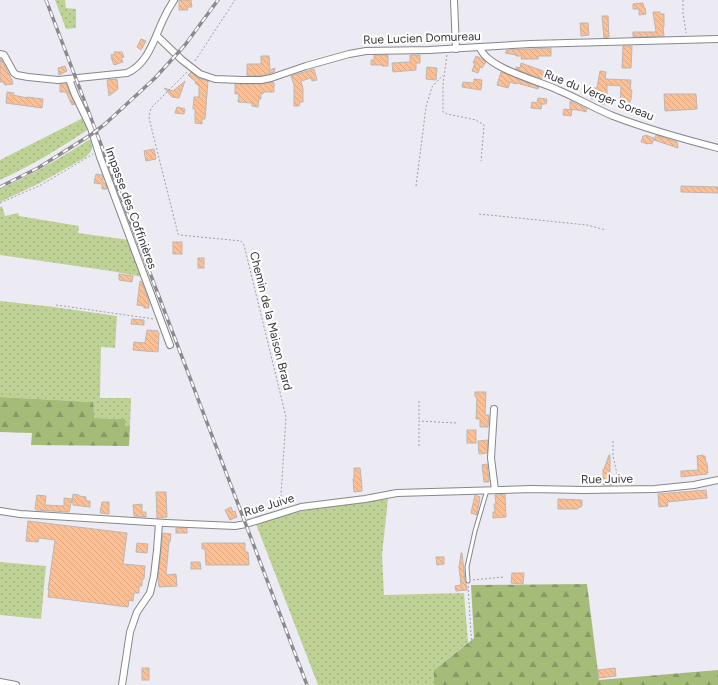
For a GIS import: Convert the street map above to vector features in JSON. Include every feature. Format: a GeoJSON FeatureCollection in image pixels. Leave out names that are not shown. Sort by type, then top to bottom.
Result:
{"type":"FeatureCollection","features":[{"type":"Feature","properties":{"kind":"street"},"geometry":{"type":"LineString","coordinates":[[0,54],[4,55],[17,75],[28,77],[58,80],[126,73],[141,64],[157,36],[163,20],[174,0]]}},
{"type":"Feature","properties":{"kind":"street"},"geometry":{"type":"LineString","coordinates":[[454,0],[456,49]]}},
{"type":"Feature","properties":{"kind":"street","name":"Rue Lucien Domureau"},"geometry":{"type":"LineString","coordinates":[[157,36],[182,60],[200,74],[215,79],[242,80],[261,80],[349,54],[366,51],[456,49],[530,44],[718,39]]}},
{"type":"Feature","properties":{"kind":"street","name":"Rue du Verger Soreau"},"geometry":{"type":"LineString","coordinates":[[480,47],[481,52],[489,59],[508,71],[557,89],[612,115],[682,139],[718,148]]}},
{"type":"Feature","properties":{"kind":"street","name":"Impasse des Coffinières"},"geometry":{"type":"LineString","coordinates":[[70,79],[75,95],[91,128],[97,150],[170,345]]}},
{"type":"Feature","properties":{"kind":"street"},"geometry":{"type":"LineString","coordinates":[[494,408],[491,458],[495,490]]}},
{"type":"Feature","properties":{"kind":"street","name":"Rue Juive"},"geometry":{"type":"LineString","coordinates":[[0,511],[20,514],[159,523],[235,526],[246,524],[301,506],[365,499],[397,493],[487,490],[621,490],[694,485],[718,480]]}},
{"type":"Feature","properties":{"kind":"street"},"geometry":{"type":"LineString","coordinates":[[122,685],[130,632],[137,612],[150,593],[154,576],[159,523]]}},
{"type":"Feature","properties":{"kind":"street"},"geometry":{"type":"LineString","coordinates":[[0,682],[16,685]]}},
{"type":"Feature","properties":{"kind":"lane"},"geometry":{"type":"LineString","coordinates":[[468,580],[467,567],[474,531],[487,490]]}},
{"type":"Feature","properties":{"kind":"path"},"geometry":{"type":"LineString","coordinates":[[191,67],[235,0]]}},
{"type":"Feature","properties":{"kind":"path"},"geometry":{"type":"LineString","coordinates":[[683,0],[686,33],[685,40]]}},
{"type":"Feature","properties":{"kind":"path"},"geometry":{"type":"LineString","coordinates":[[448,49],[443,84],[443,112],[476,120],[484,124],[485,127],[481,161]]}},
{"type":"Feature","properties":{"kind":"path","name":"Chemin de la Maison Brard"},"geometry":{"type":"LineString","coordinates":[[191,67],[151,108],[150,118],[178,234],[240,241],[244,245],[286,417],[281,495],[284,511]]}},
{"type":"Feature","properties":{"kind":"path"},"geometry":{"type":"LineString","coordinates":[[416,186],[426,107],[432,87],[444,75]]}},
{"type":"Feature","properties":{"kind":"path"},"geometry":{"type":"LineString","coordinates":[[0,204],[41,185],[93,154],[97,150]]}},
{"type":"Feature","properties":{"kind":"path"},"geometry":{"type":"LineString","coordinates":[[479,214],[587,225],[606,230]]}},
{"type":"Feature","properties":{"kind":"path"},"geometry":{"type":"LineString","coordinates":[[56,305],[160,320]]}},
{"type":"Feature","properties":{"kind":"path"},"geometry":{"type":"LineString","coordinates":[[419,401],[419,446]]}},
{"type":"Feature","properties":{"kind":"path"},"geometry":{"type":"LineString","coordinates":[[419,421],[456,423]]}},
{"type":"Feature","properties":{"kind":"path"},"geometry":{"type":"LineString","coordinates":[[613,441],[613,456],[621,490]]}},
{"type":"Feature","properties":{"kind":"path"},"geometry":{"type":"LineString","coordinates":[[472,650],[468,580],[503,577]]}},
{"type":"Feature","properties":{"kind":"green space"},"geometry":{"type":"Polygon","coordinates":[[[55,0],[65,0],[66,8],[76,9],[76,28],[66,29],[55,0]]]}},
{"type":"Feature","properties":{"kind":"green space"},"geometry":{"type":"Polygon","coordinates":[[[83,118],[89,129],[23,169],[0,180],[0,160],[83,118]]]}},
{"type":"Feature","properties":{"kind":"green space"},"geometry":{"type":"Polygon","coordinates":[[[92,138],[92,149],[86,157],[40,183],[0,202],[0,189],[24,178],[92,138]]]}},
{"type":"Feature","properties":{"kind":"green space"},"geometry":{"type":"Polygon","coordinates":[[[2,206],[5,216],[18,213],[19,216],[79,226],[78,233],[129,240],[143,277],[0,255],[0,207],[2,206]]]}},
{"type":"Feature","properties":{"kind":"green space"},"geometry":{"type":"Polygon","coordinates":[[[0,301],[117,316],[115,348],[101,347],[100,398],[131,398],[130,426],[125,426],[125,419],[93,418],[93,402],[0,397],[0,301]]]}},
{"type":"Feature","properties":{"kind":"green space"},"geometry":{"type":"Polygon","coordinates":[[[0,397],[93,402],[94,418],[125,419],[125,426],[130,426],[129,446],[31,445],[32,433],[0,432],[0,397]]]}},
{"type":"Feature","properties":{"kind":"green space"},"geometry":{"type":"Polygon","coordinates":[[[388,499],[382,555],[384,595],[464,593],[468,642],[434,670],[434,685],[318,685],[256,524],[305,510],[388,499]]]}},
{"type":"Feature","properties":{"kind":"green space"},"geometry":{"type":"Polygon","coordinates":[[[0,562],[46,566],[41,619],[0,615],[0,562]]]}},
{"type":"Feature","properties":{"kind":"green space"},"geometry":{"type":"Polygon","coordinates":[[[587,584],[599,680],[718,670],[718,685],[434,685],[434,670],[474,638],[471,585],[587,584]]]}},
{"type":"Feature","properties":{"kind":"building"},"geometry":{"type":"Polygon","coordinates":[[[179,0],[191,0],[192,7],[187,7],[188,10],[179,10],[179,0]]]}},
{"type":"Feature","properties":{"kind":"building"},"geometry":{"type":"Polygon","coordinates":[[[643,3],[646,14],[639,15],[639,9],[633,9],[633,4],[643,3]]]}},
{"type":"Feature","properties":{"kind":"building"},"geometry":{"type":"Polygon","coordinates":[[[653,12],[660,12],[660,14],[664,14],[664,36],[633,37],[633,32],[656,32],[653,12]]]}},
{"type":"Feature","properties":{"kind":"building"},"geometry":{"type":"Polygon","coordinates":[[[602,16],[608,16],[609,37],[604,38],[602,16]]]}},
{"type":"Feature","properties":{"kind":"building"},"geometry":{"type":"Polygon","coordinates":[[[580,23],[588,23],[589,35],[581,36],[580,23]]]}},
{"type":"Feature","properties":{"kind":"building"},"geometry":{"type":"Polygon","coordinates":[[[141,39],[146,41],[141,50],[137,47],[141,39]]]}},
{"type":"Feature","properties":{"kind":"building"},"geometry":{"type":"Polygon","coordinates":[[[623,46],[632,46],[631,68],[622,68],[623,46]]]}},
{"type":"Feature","properties":{"kind":"building"},"geometry":{"type":"Polygon","coordinates":[[[551,48],[551,56],[538,56],[538,59],[521,59],[522,56],[505,53],[507,50],[551,48]]]}},
{"type":"Feature","properties":{"kind":"building"},"geometry":{"type":"Polygon","coordinates":[[[114,52],[122,52],[124,57],[121,58],[123,62],[114,65],[111,55],[115,54],[114,52]]]}},
{"type":"Feature","properties":{"kind":"building"},"geometry":{"type":"Polygon","coordinates":[[[374,55],[388,55],[388,66],[371,65],[371,60],[374,60],[374,55]]]}},
{"type":"Feature","properties":{"kind":"building"},"geometry":{"type":"Polygon","coordinates":[[[410,55],[420,55],[420,63],[416,63],[416,70],[393,72],[392,63],[410,62],[410,55]]]}},
{"type":"Feature","properties":{"kind":"building"},"geometry":{"type":"Polygon","coordinates":[[[261,56],[269,56],[270,70],[275,68],[274,72],[261,76],[247,76],[247,64],[261,64],[261,56]]]}},
{"type":"Feature","properties":{"kind":"building"},"geometry":{"type":"Polygon","coordinates":[[[476,56],[486,62],[482,68],[480,67],[478,73],[472,71],[476,56]]]}},
{"type":"Feature","properties":{"kind":"building"},"geometry":{"type":"Polygon","coordinates":[[[0,59],[13,84],[5,85],[3,82],[0,82],[0,59]]]}},
{"type":"Feature","properties":{"kind":"building"},"geometry":{"type":"Polygon","coordinates":[[[521,63],[543,71],[545,73],[542,79],[516,69],[516,67],[520,68],[521,63]]]}},
{"type":"Feature","properties":{"kind":"building"},"geometry":{"type":"Polygon","coordinates":[[[65,66],[67,71],[59,75],[58,68],[65,66]]]}},
{"type":"Feature","properties":{"kind":"building"},"geometry":{"type":"Polygon","coordinates":[[[427,67],[437,68],[436,80],[426,79],[427,67]]]}},
{"type":"Feature","properties":{"kind":"building"},"geometry":{"type":"Polygon","coordinates":[[[314,69],[317,80],[312,81],[311,78],[301,81],[303,89],[303,102],[300,102],[299,106],[294,106],[294,85],[291,76],[314,69]]]}},
{"type":"Feature","properties":{"kind":"building"},"geometry":{"type":"Polygon","coordinates":[[[600,71],[606,72],[605,79],[631,80],[630,90],[632,90],[630,109],[620,108],[621,86],[607,85],[607,104],[601,104],[600,99],[591,99],[592,88],[597,88],[600,71]]]}},
{"type":"Feature","properties":{"kind":"building"},"geometry":{"type":"Polygon","coordinates":[[[191,72],[198,78],[208,81],[205,119],[202,119],[202,124],[195,123],[195,109],[193,109],[194,97],[199,97],[199,86],[188,75],[191,72]]]}},
{"type":"Feature","properties":{"kind":"building"},"geometry":{"type":"Polygon","coordinates":[[[501,72],[539,87],[538,89],[510,82],[508,88],[497,85],[501,72]]]}},
{"type":"Feature","properties":{"kind":"building"},"geometry":{"type":"Polygon","coordinates":[[[117,79],[118,89],[109,96],[107,80],[117,79]]]}},
{"type":"Feature","properties":{"kind":"building"},"geometry":{"type":"Polygon","coordinates":[[[474,79],[482,80],[481,90],[462,87],[463,82],[474,83],[474,79]]]}},
{"type":"Feature","properties":{"kind":"building"},"geometry":{"type":"Polygon","coordinates":[[[185,81],[179,98],[172,97],[164,88],[173,91],[185,81]]]}},
{"type":"Feature","properties":{"kind":"building"},"geometry":{"type":"Polygon","coordinates":[[[274,82],[274,92],[261,93],[261,99],[259,99],[258,107],[252,106],[252,103],[238,102],[239,94],[235,94],[235,84],[261,84],[274,82]]]}},
{"type":"Feature","properties":{"kind":"building"},"geometry":{"type":"Polygon","coordinates":[[[60,84],[66,84],[75,104],[72,105],[66,92],[60,92],[60,84]]]}},
{"type":"Feature","properties":{"kind":"building"},"geometry":{"type":"Polygon","coordinates":[[[7,92],[27,98],[43,99],[42,108],[6,103],[7,92]]]}},
{"type":"Feature","properties":{"kind":"building"},"geometry":{"type":"Polygon","coordinates":[[[664,94],[696,94],[697,109],[665,111],[664,94]]]}},
{"type":"Feature","properties":{"kind":"building"},"geometry":{"type":"Polygon","coordinates":[[[538,98],[547,99],[546,104],[542,104],[541,109],[531,108],[532,102],[537,103],[538,98]]]}},
{"type":"Feature","properties":{"kind":"building"},"geometry":{"type":"Polygon","coordinates":[[[570,101],[587,109],[586,112],[570,109],[570,101]]]}},
{"type":"Feature","properties":{"kind":"building"},"geometry":{"type":"Polygon","coordinates":[[[177,107],[185,109],[184,114],[175,113],[177,107]]]}},
{"type":"Feature","properties":{"kind":"building"},"geometry":{"type":"Polygon","coordinates":[[[564,109],[572,110],[571,116],[563,115],[564,109]]]}},
{"type":"Feature","properties":{"kind":"building"},"geometry":{"type":"Polygon","coordinates":[[[645,135],[654,138],[652,144],[641,142],[643,136],[645,135]]]}},
{"type":"Feature","properties":{"kind":"building"},"geometry":{"type":"Polygon","coordinates":[[[656,135],[677,142],[678,148],[654,140],[656,135]]]}},
{"type":"Feature","properties":{"kind":"building"},"geometry":{"type":"Polygon","coordinates":[[[154,149],[156,159],[146,161],[144,151],[154,149]]]}},
{"type":"Feature","properties":{"kind":"building"},"geometry":{"type":"Polygon","coordinates":[[[96,174],[102,175],[103,183],[105,183],[107,189],[102,189],[102,184],[94,183],[96,174]]]}},
{"type":"Feature","properties":{"kind":"building"},"geometry":{"type":"Polygon","coordinates":[[[681,186],[718,187],[718,193],[681,192],[681,186]]]}},
{"type":"Feature","properties":{"kind":"building"},"geometry":{"type":"Polygon","coordinates":[[[173,242],[182,242],[182,254],[173,254],[173,242]]]}},
{"type":"Feature","properties":{"kind":"building"},"geometry":{"type":"Polygon","coordinates":[[[198,258],[204,258],[204,268],[198,268],[198,258]]]}},
{"type":"Feature","properties":{"kind":"building"},"geometry":{"type":"Polygon","coordinates":[[[119,274],[133,276],[132,282],[119,280],[119,274]]]}},
{"type":"Feature","properties":{"kind":"building"},"geometry":{"type":"Polygon","coordinates":[[[140,281],[142,282],[149,302],[149,308],[144,308],[144,306],[137,305],[140,281]]]}},
{"type":"Feature","properties":{"kind":"building"},"geometry":{"type":"Polygon","coordinates":[[[132,319],[144,320],[144,325],[131,324],[132,319]]]}},
{"type":"Feature","properties":{"kind":"building"},"geometry":{"type":"Polygon","coordinates":[[[147,330],[158,331],[159,333],[158,352],[133,350],[134,342],[145,343],[147,330]]]}},
{"type":"Feature","properties":{"kind":"building"},"geometry":{"type":"Polygon","coordinates":[[[475,392],[486,392],[485,415],[489,415],[488,427],[480,427],[480,419],[476,419],[477,397],[475,397],[475,392]]]}},
{"type":"Feature","properties":{"kind":"building"},"geometry":{"type":"Polygon","coordinates":[[[467,430],[476,430],[476,443],[467,443],[467,430]]]}},
{"type":"Feature","properties":{"kind":"building"},"geometry":{"type":"Polygon","coordinates":[[[488,440],[487,453],[479,454],[478,441],[488,440]]]}},
{"type":"Feature","properties":{"kind":"building"},"geometry":{"type":"Polygon","coordinates":[[[609,455],[612,485],[603,485],[603,469],[609,455]]]}},
{"type":"Feature","properties":{"kind":"building"},"geometry":{"type":"Polygon","coordinates":[[[697,456],[705,456],[707,463],[707,474],[681,477],[681,471],[698,470],[697,456]]]}},
{"type":"Feature","properties":{"kind":"building"},"geometry":{"type":"Polygon","coordinates":[[[487,464],[489,482],[484,482],[482,465],[487,464]]]}},
{"type":"Feature","properties":{"kind":"building"},"geometry":{"type":"Polygon","coordinates":[[[354,468],[360,468],[362,491],[354,492],[354,468]]]}},
{"type":"Feature","properties":{"kind":"building"},"geometry":{"type":"Polygon","coordinates":[[[706,490],[707,498],[667,502],[668,506],[659,507],[658,494],[706,490]]]}},
{"type":"Feature","properties":{"kind":"building"},"geometry":{"type":"Polygon","coordinates":[[[156,492],[166,492],[167,517],[157,518],[156,492]]]}},
{"type":"Feature","properties":{"kind":"building"},"geometry":{"type":"Polygon","coordinates":[[[73,494],[86,497],[86,501],[90,501],[90,507],[73,505],[73,494]]]}},
{"type":"Feature","properties":{"kind":"building"},"geometry":{"type":"Polygon","coordinates":[[[505,494],[506,517],[493,518],[493,512],[495,512],[494,504],[496,504],[495,495],[505,494]]]}},
{"type":"Feature","properties":{"kind":"building"},"geometry":{"type":"Polygon","coordinates":[[[37,495],[46,496],[45,505],[64,506],[64,498],[72,499],[69,512],[36,510],[37,495]]]}},
{"type":"Feature","properties":{"kind":"building"},"geometry":{"type":"Polygon","coordinates":[[[475,495],[480,497],[477,515],[471,513],[475,495]]]}},
{"type":"Feature","properties":{"kind":"building"},"geometry":{"type":"Polygon","coordinates":[[[558,499],[582,500],[582,506],[577,509],[558,509],[558,499]]]}},
{"type":"Feature","properties":{"kind":"building"},"geometry":{"type":"Polygon","coordinates":[[[102,502],[109,502],[109,514],[100,513],[102,502]]]}},
{"type":"Feature","properties":{"kind":"building"},"geometry":{"type":"Polygon","coordinates":[[[142,504],[142,512],[146,512],[146,517],[134,516],[133,505],[142,504]]]}},
{"type":"Feature","properties":{"kind":"building"},"geometry":{"type":"Polygon","coordinates":[[[231,507],[233,512],[235,511],[237,517],[230,520],[225,510],[231,507]]]}},
{"type":"Feature","properties":{"kind":"building"},"geometry":{"type":"Polygon","coordinates":[[[28,521],[127,533],[123,564],[145,566],[144,579],[142,579],[142,586],[139,586],[139,593],[134,593],[133,601],[129,600],[128,607],[48,597],[55,540],[39,538],[38,542],[26,541],[28,521]]]}},
{"type":"Feature","properties":{"kind":"building"},"geometry":{"type":"Polygon","coordinates":[[[176,528],[187,528],[187,533],[176,533],[176,528]]]}},
{"type":"Feature","properties":{"kind":"building"},"geometry":{"type":"Polygon","coordinates":[[[163,533],[171,534],[166,575],[176,574],[177,586],[159,587],[158,577],[163,533]]]}},
{"type":"Feature","properties":{"kind":"building"},"geometry":{"type":"Polygon","coordinates":[[[137,543],[148,544],[147,553],[136,552],[137,543]]]}},
{"type":"Feature","properties":{"kind":"building"},"geometry":{"type":"Polygon","coordinates":[[[202,543],[245,543],[245,552],[248,552],[249,565],[206,565],[205,549],[202,549],[202,543]]]}},
{"type":"Feature","properties":{"kind":"building"},"geometry":{"type":"Polygon","coordinates":[[[461,553],[467,590],[456,591],[455,586],[461,585],[459,567],[461,553]]]}},
{"type":"Feature","properties":{"kind":"building"},"geometry":{"type":"Polygon","coordinates":[[[436,557],[444,557],[444,564],[437,565],[436,557]]]}},
{"type":"Feature","properties":{"kind":"building"},"geometry":{"type":"Polygon","coordinates":[[[191,562],[200,562],[201,569],[191,569],[191,562]]]}},
{"type":"Feature","properties":{"kind":"building"},"geometry":{"type":"Polygon","coordinates":[[[512,573],[524,573],[523,584],[511,583],[512,573]]]}},
{"type":"Feature","properties":{"kind":"building"},"geometry":{"type":"Polygon","coordinates":[[[142,668],[149,668],[149,680],[142,680],[142,668]]]}},
{"type":"Feature","properties":{"kind":"building"},"geometry":{"type":"Polygon","coordinates":[[[615,668],[616,676],[599,678],[598,670],[615,668]]]}},
{"type":"Feature","properties":{"kind":"railway"},"geometry":{"type":"LineString","coordinates":[[46,0],[307,685]]}},
{"type":"Feature","properties":{"kind":"railway"},"geometry":{"type":"LineString","coordinates":[[0,187],[38,168],[92,134],[105,124],[155,78],[185,45],[218,0]]}}]}
